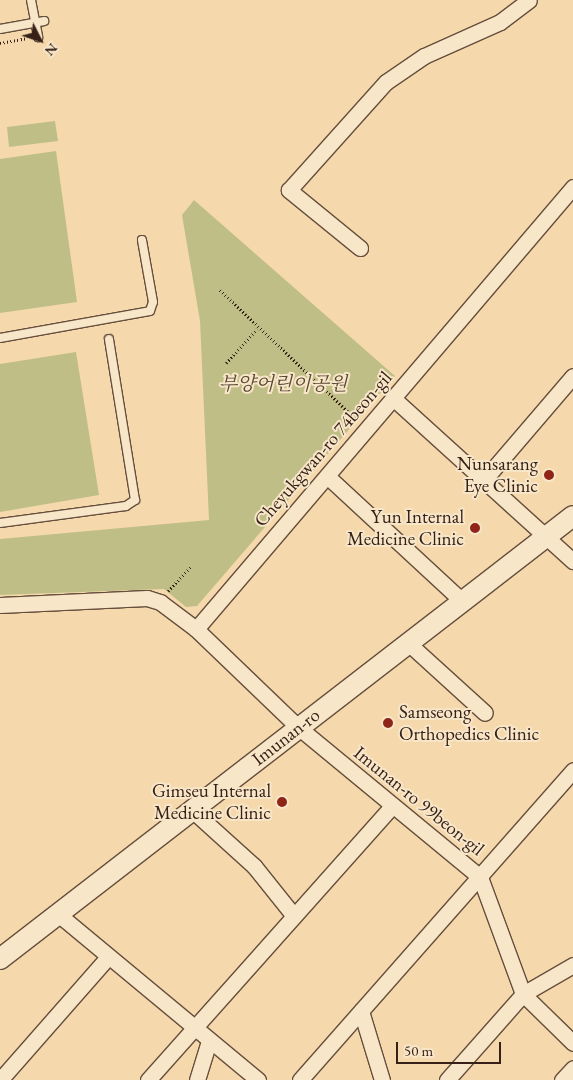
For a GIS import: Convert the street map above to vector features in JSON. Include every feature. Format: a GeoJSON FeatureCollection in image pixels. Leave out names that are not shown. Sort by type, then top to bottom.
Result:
{"type":"FeatureCollection","features":[{"type":"Feature","properties":{"kind":"street"},"geometry":{"type":"LineString","coordinates":[[360,248],[289,190],[386,82],[424,56],[500,22],[528,0]]}},
{"type":"Feature","properties":{"kind":"street","name":"Cheyukgwan-ro 74beon-gil"},"geometry":{"type":"LineString","coordinates":[[196,629],[573,187]]}},
{"type":"Feature","properties":{"kind":"street"},"geometry":{"type":"LineString","coordinates":[[482,481],[573,376]]}},
{"type":"Feature","properties":{"kind":"street"},"geometry":{"type":"LineString","coordinates":[[393,398],[482,481],[573,561]]}},
{"type":"Feature","properties":{"kind":"street"},"geometry":{"type":"LineString","coordinates":[[327,476],[461,600]]}},
{"type":"Feature","properties":{"kind":"street","name":"Imunan-ro"},"geometry":{"type":"LineString","coordinates":[[0,959],[461,600],[573,516]]}},
{"type":"Feature","properties":{"kind":"street"},"geometry":{"type":"LineString","coordinates":[[0,605],[147,598],[160,602],[196,629],[298,727]]}},
{"type":"Feature","properties":{"kind":"street"},"geometry":{"type":"LineString","coordinates":[[407,642],[485,713]]}},
{"type":"Feature","properties":{"kind":"street","name":"Imunan-ro 99beon-gil"},"geometry":{"type":"LineString","coordinates":[[298,727],[480,877],[523,994],[573,1042]]}},
{"type":"Feature","properties":{"kind":"street"},"geometry":{"type":"LineString","coordinates":[[300,1080],[573,770]]}},
{"type":"Feature","properties":{"kind":"street"},"geometry":{"type":"LineString","coordinates":[[148,1080],[392,806]]}},
{"type":"Feature","properties":{"kind":"street"},"geometry":{"type":"LineString","coordinates":[[192,810],[254,866],[294,916]]}},
{"type":"Feature","properties":{"kind":"street"},"geometry":{"type":"LineString","coordinates":[[58,914],[194,1029],[258,1080]]}},
{"type":"Feature","properties":{"kind":"street"},"geometry":{"type":"LineString","coordinates":[[0,1080],[108,957]]}},
{"type":"Feature","properties":{"kind":"street"},"geometry":{"type":"LineString","coordinates":[[447,1080],[523,994],[573,965]]}},
{"type":"Feature","properties":{"kind":"street"},"geometry":{"type":"LineString","coordinates":[[361,1011],[382,1080]]}},
{"type":"Feature","properties":{"kind":"street"},"geometry":{"type":"LineString","coordinates":[[197,1080],[210,1041]]}},
{"type":"Feature","properties":{"kind":"street"},"geometry":{"type":"LineString","coordinates":[[562,1080],[573,1068]]}},
{"type":"Feature","properties":{"kind":"lane"},"geometry":{"type":"LineString","coordinates":[[32,0],[40,22],[38,37]]}},
{"type":"Feature","properties":{"kind":"lane"},"geometry":{"type":"LineString","coordinates":[[0,30],[40,22]]}},
{"type":"Feature","properties":{"kind":"lane"},"geometry":{"type":"LineString","coordinates":[[0,338],[150,311],[153,302],[142,240]]}},
{"type":"Feature","properties":{"kind":"lane"},"geometry":{"type":"LineString","coordinates":[[0,523],[126,506],[135,500],[109,339]]}},
{"type":"Feature","properties":{"kind":"path"},"geometry":{"type":"LineString","coordinates":[[0,43],[38,37]]}},
{"type":"Feature","properties":{"kind":"path"},"geometry":{"type":"LineString","coordinates":[[220,290],[257,329],[367,429]]}},
{"type":"Feature","properties":{"kind":"path"},"geometry":{"type":"LineString","coordinates":[[226,363],[257,329]]}},
{"type":"Feature","properties":{"kind":"path"},"geometry":{"type":"LineString","coordinates":[[168,591],[190,566]]}},
{"type":"Feature","properties":{"kind":"green space"},"geometry":{"type":"Polygon","coordinates":[[[55,121],[58,141],[9,147],[7,127],[55,121]]]}},
{"type":"Feature","properties":{"kind":"green space"},"geometry":{"type":"Polygon","coordinates":[[[56,151],[77,302],[0,313],[0,159],[56,151]]]}},
{"type":"Feature","properties":{"kind":"green space","name":"부양어린이공원"},"geometry":{"type":"Polygon","coordinates":[[[194,200],[395,376],[197,606],[186,607],[164,589],[0,595],[0,539],[209,520],[200,321],[182,215],[194,200]]]}},
{"type":"Feature","properties":{"kind":"green space"},"geometry":{"type":"Polygon","coordinates":[[[76,352],[99,495],[0,512],[0,364],[76,352]]]}},
{"type":"Feature","properties":{"kind":"place","name":"Nunsarang Eye Clinic"},"geometry":{"type":"Point","coordinates":[549,475]}},
{"type":"Feature","properties":{"kind":"place","name":"Yun Internal Medicine Clinic"},"geometry":{"type":"Point","coordinates":[475,528]}},
{"type":"Feature","properties":{"kind":"place","name":"Samseong Orthopedics Clinic"},"geometry":{"type":"Point","coordinates":[388,723]}},
{"type":"Feature","properties":{"kind":"place","name":"Gimseu Internal Medicine Clinic"},"geometry":{"type":"Point","coordinates":[282,802]}}]}
